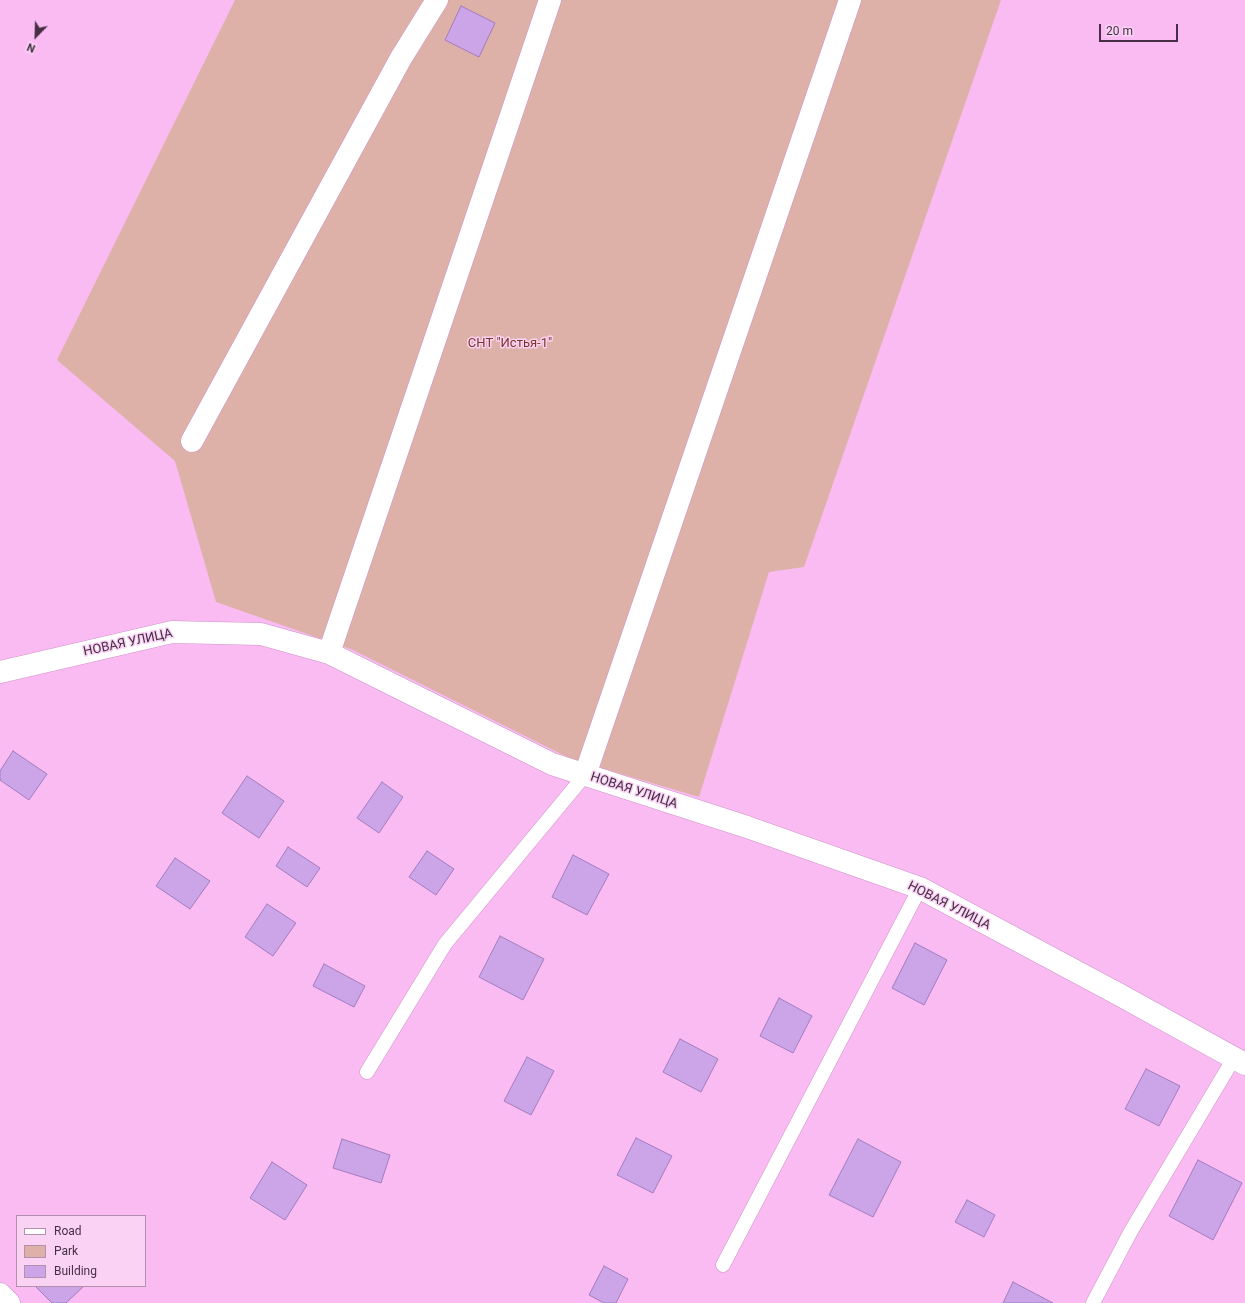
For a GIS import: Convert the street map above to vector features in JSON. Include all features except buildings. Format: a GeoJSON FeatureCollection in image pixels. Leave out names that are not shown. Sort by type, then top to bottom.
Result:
{"type":"FeatureCollection","features":[{"type":"Feature","properties":{"kind":"street"},"geometry":{"type":"LineString","coordinates":[[192,441],[401,58],[437,0]]}},
{"type":"Feature","properties":{"kind":"street"},"geometry":{"type":"LineString","coordinates":[[329,653],[550,0]]}},
{"type":"Feature","properties":{"kind":"street"},"geometry":{"type":"LineString","coordinates":[[585,775],[850,0]]}},
{"type":"Feature","properties":{"kind":"street","name":"НОВАЯ УЛИЦА"},"geometry":{"type":"LineString","coordinates":[[0,672],[172,632],[262,634],[329,653],[552,764],[747,827],[920,888],[1240,1061]]}},
{"type":"Feature","properties":{"kind":"street"},"geometry":{"type":"LineString","coordinates":[[0,1294],[10,1303]]}},
{"type":"Feature","properties":{"kind":"lane"},"geometry":{"type":"LineString","coordinates":[[367,1072],[445,944],[585,775]]}},
{"type":"Feature","properties":{"kind":"lane"},"geometry":{"type":"LineString","coordinates":[[723,1264],[920,888]]}},
{"type":"Feature","properties":{"kind":"lane"},"geometry":{"type":"LineString","coordinates":[[1093,1303],[1131,1231],[1240,1061]]}},
{"type":"Feature","properties":{"kind":"green space","name":"СНТ \"Истья-1\""},"geometry":{"type":"Polygon","coordinates":[[[235,0],[1001,0],[804,567],[769,572],[699,797],[571,759],[353,650],[216,602],[175,461],[57,360],[235,0]]]}}]}
